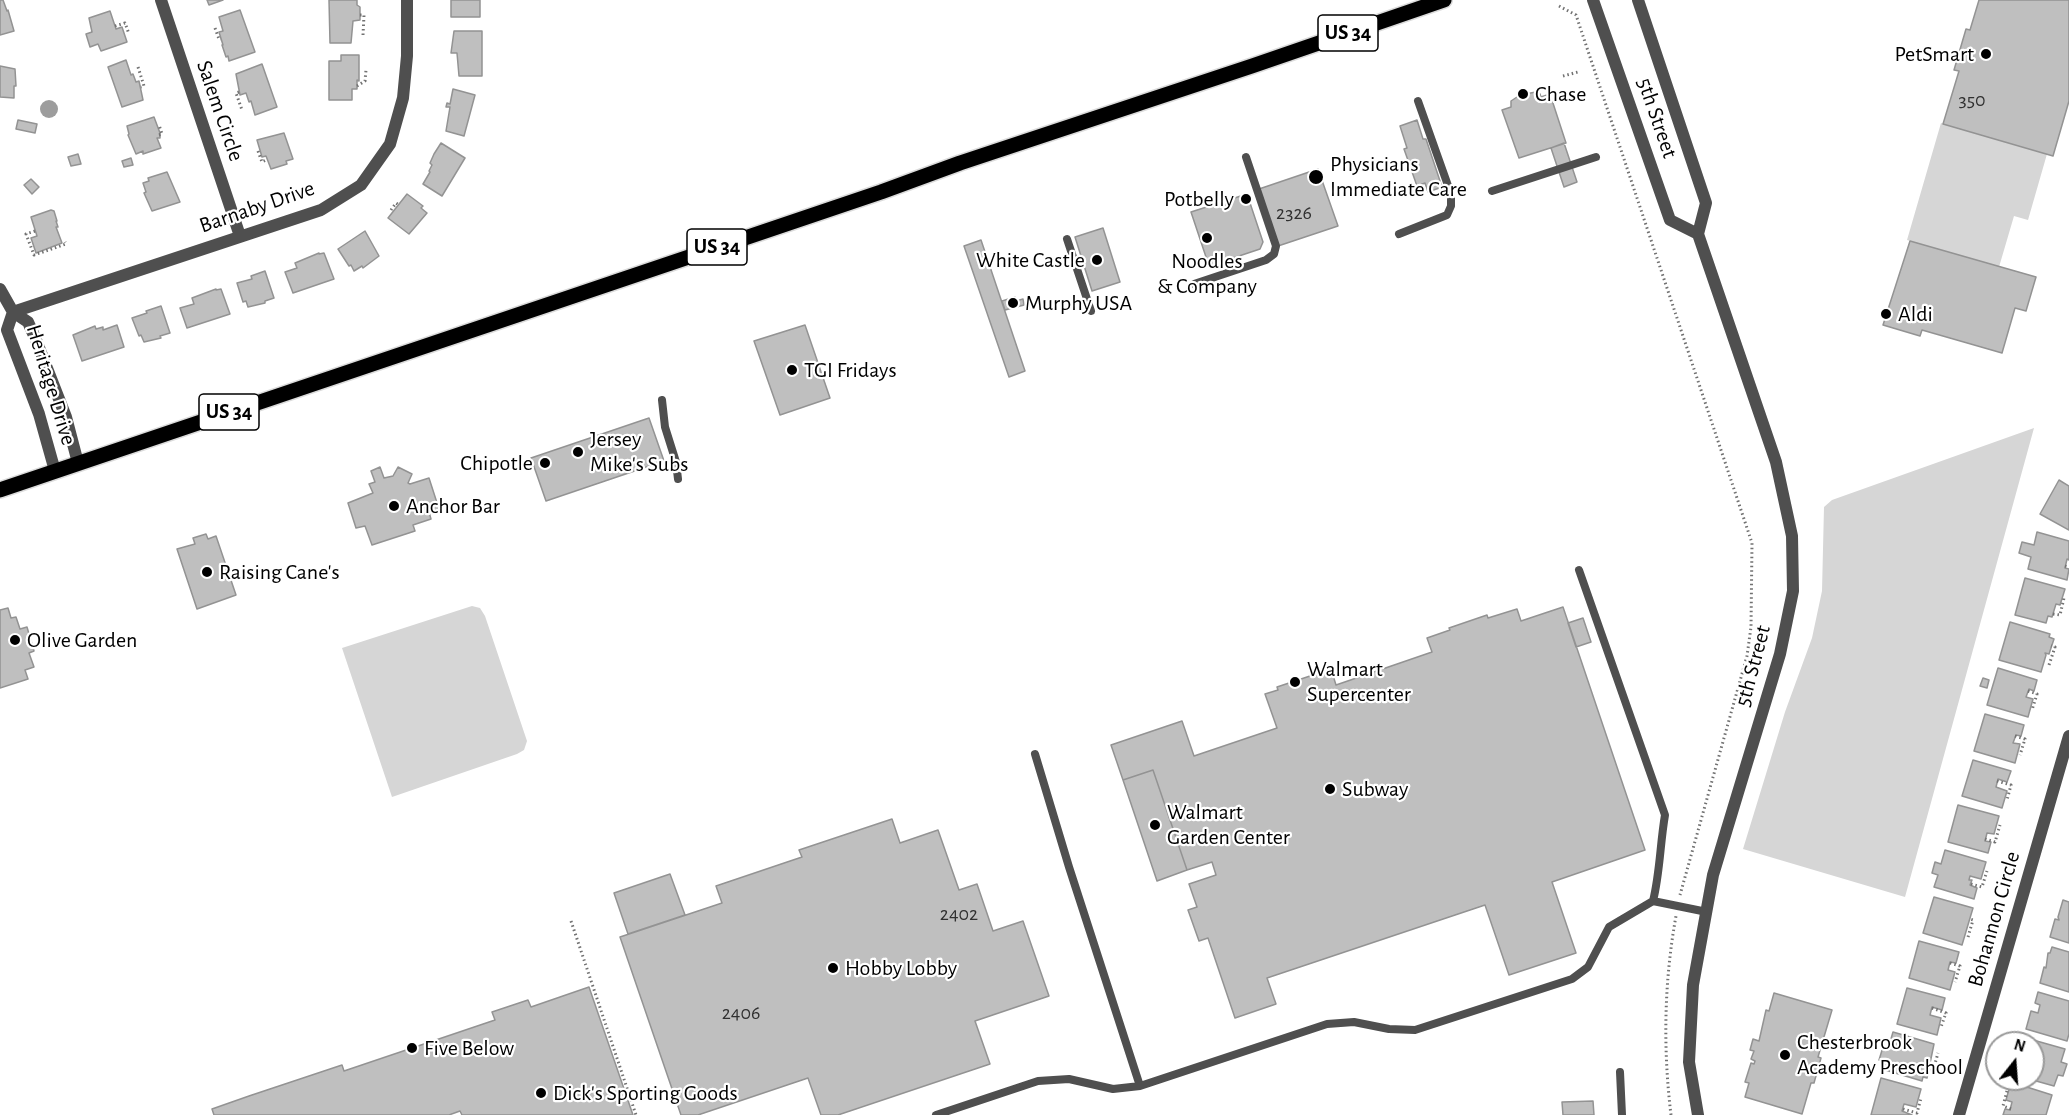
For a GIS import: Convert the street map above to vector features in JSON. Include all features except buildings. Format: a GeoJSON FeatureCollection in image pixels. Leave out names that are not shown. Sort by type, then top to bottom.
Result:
{"type":"FeatureCollection","features":[{"type":"Feature","properties":{"kind":"main road","name":"US 34"},"geometry":{"type":"LineString","coordinates":[[0,490],[1444,0]]}},
{"type":"Feature","properties":{"kind":"street","name":"Salem Circle"},"geometry":{"type":"LineString","coordinates":[[161,0],[240,236]]}},
{"type":"Feature","properties":{"kind":"street","name":"Barnaby Drive"},"geometry":{"type":"LineString","coordinates":[[13,312],[321,210],[361,185],[390,144],[403,98],[407,57],[407,0]]}},
{"type":"Feature","properties":{"kind":"street","name":"5th Street"},"geometry":{"type":"LineString","coordinates":[[1593,0],[1670,220],[1698,234]]}},
{"type":"Feature","properties":{"kind":"street","name":"5th Street"},"geometry":{"type":"LineString","coordinates":[[1638,0],[1706,203],[1698,234],[1776,462],[1792,536],[1793,591],[1780,654],[1713,875],[1694,985],[1689,1062],[1698,1115]]}},
{"type":"Feature","properties":{"kind":"street","name":"Heritage Drive"},"geometry":{"type":"LineString","coordinates":[[0,289],[13,312],[28,322],[66,417],[78,463]]}},
{"type":"Feature","properties":{"kind":"street","name":"Heritage Drive"},"geometry":{"type":"LineString","coordinates":[[13,312],[7,330],[29,384],[55,471]]}},
{"type":"Feature","properties":{"kind":"street","name":"Bohannon Circle"},"geometry":{"type":"LineString","coordinates":[[1959,1115],[2069,736]]}},
{"type":"Feature","properties":{"kind":"lane"},"geometry":{"type":"LineString","coordinates":[[1399,234],[1447,215],[1452,206],[1451,194],[1418,101]]}},
{"type":"Feature","properties":{"kind":"lane"},"geometry":{"type":"LineString","coordinates":[[1194,284],[1266,260],[1274,254],[1276,246],[1246,157]]}},
{"type":"Feature","properties":{"kind":"lane"},"geometry":{"type":"LineString","coordinates":[[1492,191],[1596,157]]}},
{"type":"Feature","properties":{"kind":"lane"},"geometry":{"type":"LineString","coordinates":[[1067,239],[1091,311]]}},
{"type":"Feature","properties":{"kind":"lane"},"geometry":{"type":"LineString","coordinates":[[662,400],[665,427],[676,462],[678,479]]}},
{"type":"Feature","properties":{"kind":"lane"},"geometry":{"type":"LineString","coordinates":[[1579,570],[1665,815],[1659,848],[1659,876],[1653,901]]}},
{"type":"Feature","properties":{"kind":"lane"},"geometry":{"type":"LineString","coordinates":[[1035,754],[1140,1086]]}},
{"type":"Feature","properties":{"kind":"lane"},"geometry":{"type":"LineString","coordinates":[[936,1115],[1038,1081],[1069,1079],[1113,1089],[1140,1086],[1327,1024],[1354,1022],[1389,1029],[1415,1030],[1572,979],[1588,967],[1609,927],[1653,901],[1707,912]]}},
{"type":"Feature","properties":{"kind":"lane"},"geometry":{"type":"LineString","coordinates":[[1620,1072],[1622,1115]]}},
{"type":"Feature","properties":{"kind":"path"},"geometry":{"type":"LineString","coordinates":[[1559,6],[1576,15],[1752,543],[1751,627],[1747,656],[1682,885]]}},
{"type":"Feature","properties":{"kind":"path"},"geometry":{"type":"LineString","coordinates":[[360,15],[363,15],[363,34]]}},
{"type":"Feature","properties":{"kind":"path"},"geometry":{"type":"LineString","coordinates":[[115,26],[125,23],[129,34]]}},
{"type":"Feature","properties":{"kind":"path"},"geometry":{"type":"LineString","coordinates":[[214,28],[221,39]]}},
{"type":"Feature","properties":{"kind":"path"},"geometry":{"type":"LineString","coordinates":[[138,68],[144,86],[141,87]]}},
{"type":"Feature","properties":{"kind":"path"},"geometry":{"type":"LineString","coordinates":[[357,86],[365,81],[366,70]]}},
{"type":"Feature","properties":{"kind":"path"},"geometry":{"type":"LineString","coordinates":[[1563,76],[1578,72]]}},
{"type":"Feature","properties":{"kind":"path"},"geometry":{"type":"LineString","coordinates":[[239,92],[236,93],[242,110]]}},
{"type":"Feature","properties":{"kind":"path"},"geometry":{"type":"LineString","coordinates":[[159,125],[162,134],[159,135]]}},
{"type":"Feature","properties":{"kind":"path"},"geometry":{"type":"LineString","coordinates":[[258,151],[262,162],[266,160]]}},
{"type":"Feature","properties":{"kind":"path"},"geometry":{"type":"LineString","coordinates":[[391,210],[396,203],[399,206]]}},
{"type":"Feature","properties":{"kind":"path"},"geometry":{"type":"LineString","coordinates":[[35,231],[26,234],[34,255],[66,244],[65,242]]}},
{"type":"Feature","properties":{"kind":"path"},"geometry":{"type":"LineString","coordinates":[[2053,614],[2060,615],[2064,598]]}},
{"type":"Feature","properties":{"kind":"path"},"geometry":{"type":"LineString","coordinates":[[2049,665],[2055,647],[2051,646]]}},
{"type":"Feature","properties":{"kind":"path"},"geometry":{"type":"LineString","coordinates":[[2028,691],[2037,694],[2032,710]]}},
{"type":"Feature","properties":{"kind":"path"},"geometry":{"type":"LineString","coordinates":[[2015,736],[2025,739],[2020,755]]}},
{"type":"Feature","properties":{"kind":"path"},"geometry":{"type":"LineString","coordinates":[[1997,781],[2011,785],[2007,800]]}},
{"type":"Feature","properties":{"kind":"path"},"geometry":{"type":"LineString","coordinates":[[1985,839],[1995,842],[2000,825]]}},
{"type":"Feature","properties":{"kind":"path"},"geometry":{"type":"LineString","coordinates":[[1971,884],[1982,887],[1986,871]]}},
{"type":"Feature","properties":{"kind":"path"},"geometry":{"type":"LineString","coordinates":[[1968,937],[1973,920],[1970,919]]}},
{"type":"Feature","properties":{"kind":"path"},"geometry":{"type":"LineString","coordinates":[[571,921],[636,1115]]}},
{"type":"Feature","properties":{"kind":"path"},"geometry":{"type":"LineString","coordinates":[[1671,1115],[1665,1058],[1665,1027],[1674,927]]}},
{"type":"Feature","properties":{"kind":"path"},"geometry":{"type":"LineString","coordinates":[[1950,963],[1960,966],[1955,982]]}},
{"type":"Feature","properties":{"kind":"path"},"geometry":{"type":"LineString","coordinates":[[1932,1008],[1946,1012],[1941,1027]]}},
{"type":"Feature","properties":{"kind":"path"},"geometry":{"type":"LineString","coordinates":[[1929,1070],[1933,1071],[1938,1053]]}},
{"type":"Feature","properties":{"kind":"path"},"geometry":{"type":"LineString","coordinates":[[2007,1091],[2002,1106],[2011,1109]]}},
{"type":"Feature","properties":{"kind":"path"},"geometry":{"type":"LineString","coordinates":[[1903,1109],[1917,1113],[1921,1098]]}},
{"type":"Feature","properties":{"kind":"shaded area"},"geometry":{"type":"Polygon","coordinates":[[[49,100],[55,103],[58,109],[55,115],[49,118],[43,115],[40,109],[43,103],[49,100]]]}},
{"type":"Feature","properties":{"kind":"shaded area"},"geometry":{"type":"Polygon","coordinates":[[[1941,123],[2047,154],[2028,220],[2014,216],[1999,267],[1907,240],[1941,123]]]}},
{"type":"Feature","properties":{"kind":"shaded area"},"geometry":{"type":"Polygon","coordinates":[[[2034,428],[1905,897],[1743,849],[1785,712],[1812,638],[1822,591],[1824,507],[1832,500],[2034,428]]]}},
{"type":"Feature","properties":{"kind":"shaded area"},"geometry":{"type":"Polygon","coordinates":[[[472,606],[480,608],[485,616],[527,741],[524,750],[392,797],[342,648],[472,606]]]}},
{"type":"Feature","properties":{"kind":"place","name":"PetSmart"},"geometry":{"type":"Point","coordinates":[1986,54]}},
{"type":"Feature","properties":{"kind":"place","name":"Chase"},"geometry":{"type":"Point","coordinates":[1523,94]}},
{"type":"Feature","properties":{"kind":"place","name":"Physicians Immediate Care"},"geometry":{"type":"Point","coordinates":[1316,177]}},
{"type":"Feature","properties":{"kind":"place","name":"Potbelly"},"geometry":{"type":"Point","coordinates":[1246,199]}},
{"type":"Feature","properties":{"kind":"place","name":"Noodles & Company"},"geometry":{"type":"Point","coordinates":[1207,238]}},
{"type":"Feature","properties":{"kind":"place","name":"White Castle"},"geometry":{"type":"Point","coordinates":[1097,260]}},
{"type":"Feature","properties":{"kind":"place","name":"Murphy USA"},"geometry":{"type":"Point","coordinates":[1013,303]}},
{"type":"Feature","properties":{"kind":"place","name":"Aldi"},"geometry":{"type":"Point","coordinates":[1886,314]}},
{"type":"Feature","properties":{"kind":"place","name":"TGI Fridays"},"geometry":{"type":"Point","coordinates":[792,370]}},
{"type":"Feature","properties":{"kind":"place","name":"Jersey Mike's Subs"},"geometry":{"type":"Point","coordinates":[578,452]}},
{"type":"Feature","properties":{"kind":"place","name":"Chipotle"},"geometry":{"type":"Point","coordinates":[545,463]}},
{"type":"Feature","properties":{"kind":"place","name":"Anchor Bar"},"geometry":{"type":"Point","coordinates":[394,506]}},
{"type":"Feature","properties":{"kind":"place","name":"Raising Cane's"},"geometry":{"type":"Point","coordinates":[207,572]}},
{"type":"Feature","properties":{"kind":"place","name":"Olive Garden"},"geometry":{"type":"Point","coordinates":[15,640]}},
{"type":"Feature","properties":{"kind":"place","name":"Walmart Supercenter"},"geometry":{"type":"Point","coordinates":[1295,682]}},
{"type":"Feature","properties":{"kind":"place","name":"Subway"},"geometry":{"type":"Point","coordinates":[1330,789]}},
{"type":"Feature","properties":{"kind":"place","name":"Walmart Garden Center"},"geometry":{"type":"Point","coordinates":[1155,825]}},
{"type":"Feature","properties":{"kind":"place","name":"Hobby Lobby"},"geometry":{"type":"Point","coordinates":[833,968]}},
{"type":"Feature","properties":{"kind":"place","name":"Five Below"},"geometry":{"type":"Point","coordinates":[412,1048]}},
{"type":"Feature","properties":{"kind":"place","name":"Chesterbrook Academy Preschool"},"geometry":{"type":"Point","coordinates":[1785,1055]}},
{"type":"Feature","properties":{"kind":"place","name":"Dick's Sporting Goods"},"geometry":{"type":"Point","coordinates":[541,1093]}}]}
